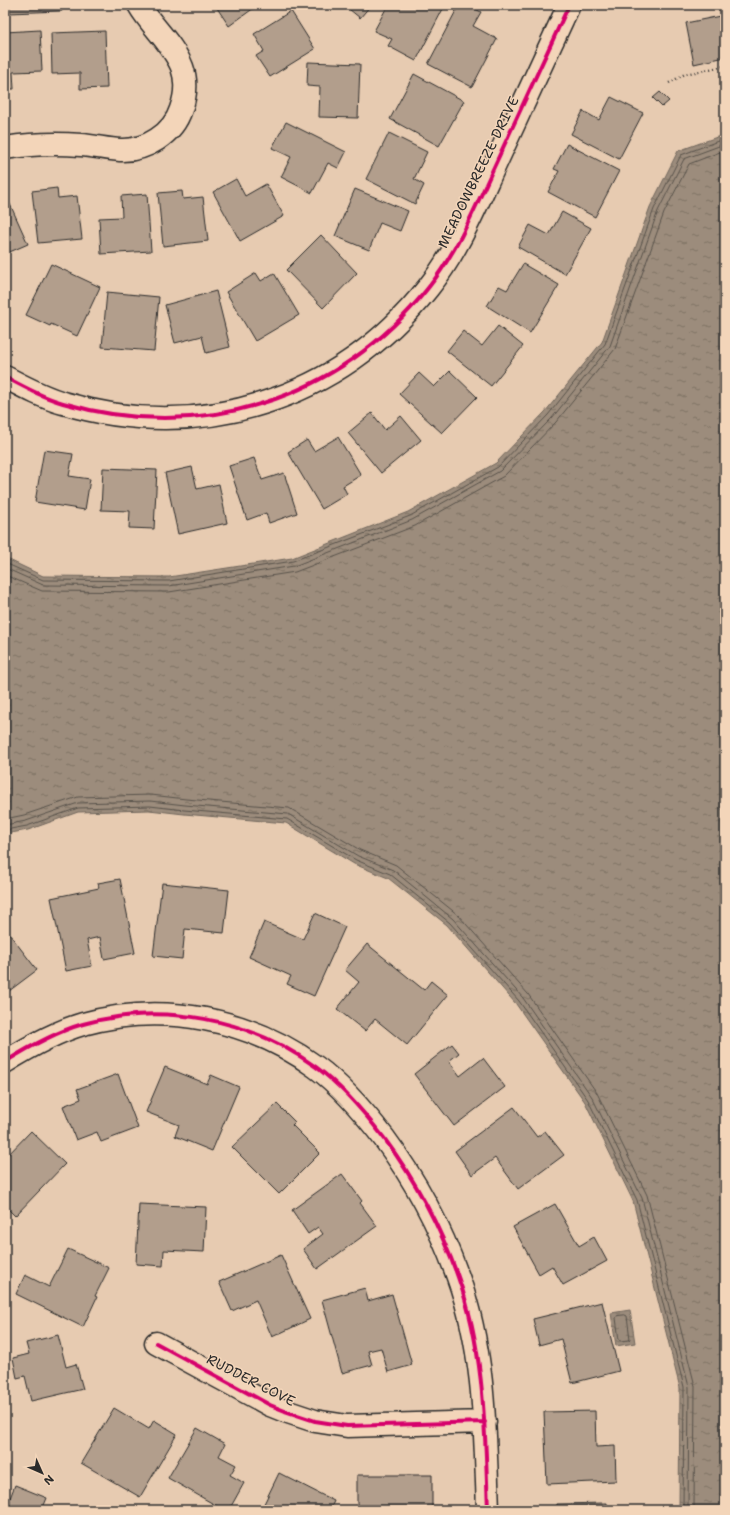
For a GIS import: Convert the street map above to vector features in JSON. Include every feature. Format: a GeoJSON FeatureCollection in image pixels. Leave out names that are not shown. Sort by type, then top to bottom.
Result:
{"type":"FeatureCollection","features":[{"type":"Feature","properties":{"kind":"street"},"geometry":{"type":"LineString","coordinates":[[5,148],[41,144],[82,145],[121,150],[137,149],[160,139],[171,128],[180,114],[184,99],[185,83],[182,68],[175,53],[138,5]]}},
{"type":"Feature","properties":{"kind":"street","name":"MEADOWBREEZE DRIVE"},"geometry":{"type":"LineString","coordinates":[[5,377],[32,392],[62,403],[108,414],[155,419],[202,417],[248,408],[307,386],[344,365],[371,345],[395,324],[428,288],[455,247],[463,233],[569,5]]}},
{"type":"Feature","properties":{"kind":"street"},"geometry":{"type":"LineString","coordinates":[[5,1062],[31,1046],[83,1024],[120,1017],[157,1014],[214,1020],[250,1031],[284,1047],[316,1067],[345,1092],[370,1120],[405,1167],[436,1223],[458,1277],[470,1314],[481,1371],[485,1422],[488,1510]]}},
{"type":"Feature","properties":{"kind":"street","name":"RUDDER COVE"},"geometry":{"type":"LineString","coordinates":[[156,1343],[270,1405],[315,1421],[347,1426],[485,1422]]}},
{"type":"Feature","properties":{"kind":"path"},"geometry":{"type":"LineString","coordinates":[[669,83],[685,74],[725,66]]}},
{"type":"Feature","properties":{"kind":"water"},"geometry":{"type":"Polygon","coordinates":[[[725,136],[725,1510],[679,1510],[680,1388],[633,1201],[585,1102],[516,1004],[447,925],[388,878],[354,864],[286,823],[149,810],[78,812],[28,830],[5,834],[5,558],[43,576],[169,577],[292,558],[408,512],[496,463],[545,412],[602,342],[650,207],[678,151],[717,137],[725,136]]]}},
{"type":"Feature","properties":{"kind":"water"},"geometry":{"type":"Polygon","coordinates":[[[630,1310],[635,1343],[616,1346],[611,1313],[630,1310]]]}},
{"type":"Feature","properties":{"kind":"building"},"geometry":{"type":"Polygon","coordinates":[[[9,5],[62,5],[62,11],[9,13],[9,5]]]}},
{"type":"Feature","properties":{"kind":"building"},"geometry":{"type":"Polygon","coordinates":[[[215,5],[258,5],[229,26],[215,5]]]}},
{"type":"Feature","properties":{"kind":"building"},"geometry":{"type":"Polygon","coordinates":[[[344,5],[371,5],[360,18],[344,5]]]}},
{"type":"Feature","properties":{"kind":"building"},"geometry":{"type":"Polygon","coordinates":[[[388,5],[445,5],[416,61],[388,46],[392,39],[374,31],[388,5]]]}},
{"type":"Feature","properties":{"kind":"building"},"geometry":{"type":"Polygon","coordinates":[[[459,5],[468,5],[481,12],[473,26],[497,39],[472,87],[428,64],[459,5]]]}},
{"type":"Feature","properties":{"kind":"building"},"geometry":{"type":"Polygon","coordinates":[[[291,11],[315,49],[270,77],[256,56],[264,51],[254,34],[291,11]]]}},
{"type":"Feature","properties":{"kind":"building"},"geometry":{"type":"Polygon","coordinates":[[[725,15],[725,57],[694,64],[686,23],[725,15]]]}},
{"type":"Feature","properties":{"kind":"building"},"geometry":{"type":"Polygon","coordinates":[[[40,30],[42,71],[13,72],[14,89],[5,89],[5,32],[40,30]]]}},
{"type":"Feature","properties":{"kind":"building"},"geometry":{"type":"Polygon","coordinates":[[[105,31],[107,88],[80,89],[80,73],[52,74],[51,33],[105,31]]]}},
{"type":"Feature","properties":{"kind":"building"},"geometry":{"type":"Polygon","coordinates":[[[308,62],[360,64],[358,118],[319,117],[320,87],[307,86],[308,62]]]}},
{"type":"Feature","properties":{"kind":"building"},"geometry":{"type":"Polygon","coordinates":[[[414,74],[464,101],[439,146],[390,119],[414,74]]]}},
{"type":"Feature","properties":{"kind":"building"},"geometry":{"type":"Polygon","coordinates":[[[660,92],[669,101],[662,107],[653,98],[660,92]]]}},
{"type":"Feature","properties":{"kind":"building"},"geometry":{"type":"Polygon","coordinates":[[[611,97],[643,113],[619,159],[571,134],[583,111],[599,120],[611,97]]]}},
{"type":"Feature","properties":{"kind":"building"},"geometry":{"type":"Polygon","coordinates":[[[286,122],[346,152],[338,168],[328,163],[312,193],[281,177],[291,157],[272,148],[286,122]]]}},
{"type":"Feature","properties":{"kind":"building"},"geometry":{"type":"Polygon","coordinates":[[[389,133],[427,152],[414,179],[424,185],[415,204],[366,179],[389,133]]]}},
{"type":"Feature","properties":{"kind":"building"},"geometry":{"type":"Polygon","coordinates":[[[567,144],[619,171],[595,217],[548,192],[559,171],[554,169],[567,144]]]}},
{"type":"Feature","properties":{"kind":"building"},"geometry":{"type":"Polygon","coordinates":[[[236,179],[245,196],[266,184],[284,216],[240,241],[213,192],[236,179]]]}},
{"type":"Feature","properties":{"kind":"building"},"geometry":{"type":"Polygon","coordinates":[[[57,188],[58,198],[77,196],[82,239],[38,243],[32,191],[57,188]]]}},
{"type":"Feature","properties":{"kind":"building"},"geometry":{"type":"Polygon","coordinates":[[[355,189],[408,211],[400,231],[380,223],[369,250],[335,236],[355,189]]]}},
{"type":"Feature","properties":{"kind":"building"},"geometry":{"type":"Polygon","coordinates":[[[182,191],[183,199],[203,197],[208,241],[163,246],[158,193],[182,191]]]}},
{"type":"Feature","properties":{"kind":"building"},"geometry":{"type":"Polygon","coordinates":[[[5,193],[28,244],[5,254],[5,193]]]}},
{"type":"Feature","properties":{"kind":"building"},"geometry":{"type":"Polygon","coordinates":[[[147,194],[151,251],[101,254],[99,218],[122,217],[121,196],[147,194]]]}},
{"type":"Feature","properties":{"kind":"building"},"geometry":{"type":"Polygon","coordinates":[[[562,212],[591,228],[565,274],[518,247],[530,225],[549,235],[562,212]]]}},
{"type":"Feature","properties":{"kind":"building"},"geometry":{"type":"Polygon","coordinates":[[[321,235],[357,273],[323,308],[286,270],[321,235]]]}},
{"type":"Feature","properties":{"kind":"building"},"geometry":{"type":"Polygon","coordinates":[[[51,264],[100,287],[77,336],[26,315],[51,264]]]}},
{"type":"Feature","properties":{"kind":"building"},"geometry":{"type":"Polygon","coordinates":[[[523,264],[559,285],[530,333],[487,306],[499,286],[507,290],[523,264]]]}},
{"type":"Feature","properties":{"kind":"building"},"geometry":{"type":"Polygon","coordinates":[[[256,273],[261,281],[274,273],[299,315],[255,341],[226,292],[256,273]]]}},
{"type":"Feature","properties":{"kind":"building"},"geometry":{"type":"Polygon","coordinates":[[[216,291],[230,347],[206,353],[202,336],[175,343],[165,305],[216,291]]]}},
{"type":"Feature","properties":{"kind":"building"},"geometry":{"type":"Polygon","coordinates":[[[107,292],[159,297],[154,351],[102,347],[107,292]]]}},
{"type":"Feature","properties":{"kind":"building"},"geometry":{"type":"Polygon","coordinates":[[[498,326],[523,346],[491,386],[447,351],[463,331],[482,346],[498,326]]]}},
{"type":"Feature","properties":{"kind":"building"},"geometry":{"type":"Polygon","coordinates":[[[450,371],[477,397],[442,433],[399,394],[419,373],[434,387],[450,371]]]}},
{"type":"Feature","properties":{"kind":"building"},"geometry":{"type":"Polygon","coordinates":[[[372,413],[385,430],[401,416],[421,440],[381,473],[348,433],[372,413]]]}},
{"type":"Feature","properties":{"kind":"building"},"geometry":{"type":"Polygon","coordinates":[[[338,437],[361,475],[343,486],[347,494],[322,509],[288,452],[307,440],[314,451],[338,437]]]}},
{"type":"Feature","properties":{"kind":"building"},"geometry":{"type":"Polygon","coordinates":[[[44,450],[73,454],[69,476],[90,479],[85,510],[35,502],[44,450]]]}},
{"type":"Feature","properties":{"kind":"building"},"geometry":{"type":"Polygon","coordinates":[[[254,458],[262,480],[284,473],[297,513],[269,523],[266,513],[247,520],[229,466],[254,458]]]}},
{"type":"Feature","properties":{"kind":"building"},"geometry":{"type":"Polygon","coordinates":[[[192,467],[197,489],[219,484],[227,523],[178,534],[165,473],[192,467]]]}},
{"type":"Feature","properties":{"kind":"building"},"geometry":{"type":"Polygon","coordinates":[[[103,468],[157,470],[154,529],[129,528],[130,511],[101,510],[103,468]]]}},
{"type":"Feature","properties":{"kind":"building"},"geometry":{"type":"Polygon","coordinates":[[[120,879],[135,953],[104,959],[100,937],[87,940],[92,966],[66,971],[51,898],[99,888],[98,883],[120,879]]]}},
{"type":"Feature","properties":{"kind":"building"},"geometry":{"type":"Polygon","coordinates":[[[162,883],[229,890],[224,933],[185,929],[182,959],[153,956],[162,883]]]}},
{"type":"Feature","properties":{"kind":"building"},"geometry":{"type":"Polygon","coordinates":[[[315,913],[345,927],[314,996],[287,984],[291,976],[249,957],[264,922],[303,939],[315,913]]]}},
{"type":"Feature","properties":{"kind":"building"},"geometry":{"type":"Polygon","coordinates":[[[7,931],[37,970],[5,994],[5,932],[7,931]]]}},
{"type":"Feature","properties":{"kind":"building"},"geometry":{"type":"Polygon","coordinates":[[[367,944],[424,990],[431,981],[448,995],[407,1045],[375,1019],[365,1031],[337,1009],[359,982],[345,970],[367,944]]]}},
{"type":"Feature","properties":{"kind":"building"},"geometry":{"type":"Polygon","coordinates":[[[452,1044],[459,1053],[449,1061],[460,1076],[483,1058],[505,1087],[454,1126],[414,1074],[452,1044]]]}},
{"type":"Feature","properties":{"kind":"building"},"geometry":{"type":"Polygon","coordinates":[[[165,1067],[207,1084],[211,1075],[239,1087],[212,1151],[175,1136],[179,1125],[146,1112],[165,1067]]]}},
{"type":"Feature","properties":{"kind":"building"},"geometry":{"type":"Polygon","coordinates":[[[118,1074],[138,1128],[101,1142],[97,1132],[76,1140],[63,1106],[81,1099],[77,1089],[118,1074]]]}},
{"type":"Feature","properties":{"kind":"building"},"geometry":{"type":"Polygon","coordinates":[[[277,1104],[295,1122],[292,1125],[320,1153],[279,1194],[232,1147],[277,1104]]]}},
{"type":"Feature","properties":{"kind":"building"},"geometry":{"type":"Polygon","coordinates":[[[514,1107],[537,1137],[545,1131],[564,1155],[518,1189],[495,1158],[472,1175],[455,1151],[514,1107]]]}},
{"type":"Feature","properties":{"kind":"building"},"geometry":{"type":"Polygon","coordinates":[[[31,1131],[65,1164],[15,1216],[5,1206],[5,1158],[31,1131]]]}},
{"type":"Feature","properties":{"kind":"building"},"geometry":{"type":"Polygon","coordinates":[[[342,1174],[362,1201],[360,1203],[377,1226],[317,1269],[303,1249],[323,1234],[318,1227],[308,1234],[292,1210],[342,1174]]]}},
{"type":"Feature","properties":{"kind":"building"},"geometry":{"type":"Polygon","coordinates":[[[139,1204],[206,1207],[204,1252],[164,1250],[163,1266],[136,1264],[139,1204]]]}},
{"type":"Feature","properties":{"kind":"building"},"geometry":{"type":"Polygon","coordinates":[[[555,1204],[579,1246],[594,1237],[607,1261],[563,1285],[552,1266],[539,1274],[513,1227],[555,1204]]]}},
{"type":"Feature","properties":{"kind":"building"},"geometry":{"type":"Polygon","coordinates":[[[68,1249],[109,1268],[95,1296],[97,1297],[83,1327],[16,1294],[25,1275],[49,1287],[68,1249]]]}},
{"type":"Feature","properties":{"kind":"building"},"geometry":{"type":"Polygon","coordinates":[[[281,1255],[310,1319],[272,1337],[256,1300],[232,1311],[219,1282],[281,1255]]]}},
{"type":"Feature","properties":{"kind":"building"},"geometry":{"type":"Polygon","coordinates":[[[365,1288],[368,1301],[392,1294],[412,1365],[388,1372],[381,1348],[368,1351],[372,1365],[342,1373],[322,1300],[365,1288]]]}},
{"type":"Feature","properties":{"kind":"building"},"geometry":{"type":"Polygon","coordinates":[[[602,1302],[619,1371],[572,1383],[561,1339],[539,1345],[533,1319],[602,1302]]]}},
{"type":"Feature","properties":{"kind":"building"},"geometry":{"type":"Polygon","coordinates":[[[58,1335],[66,1367],[76,1364],[83,1389],[31,1401],[25,1376],[17,1378],[13,1358],[29,1354],[26,1343],[58,1335]]]}},
{"type":"Feature","properties":{"kind":"building"},"geometry":{"type":"Polygon","coordinates":[[[114,1408],[149,1429],[154,1420],[177,1434],[140,1497],[81,1463],[114,1408]]]}},
{"type":"Feature","properties":{"kind":"building"},"geometry":{"type":"Polygon","coordinates":[[[595,1411],[596,1447],[615,1446],[616,1481],[547,1484],[544,1412],[595,1411]]]}},
{"type":"Feature","properties":{"kind":"building"},"geometry":{"type":"Polygon","coordinates":[[[197,1428],[225,1444],[219,1456],[236,1465],[230,1475],[244,1483],[229,1510],[224,1510],[168,1478],[197,1428]]]}},
{"type":"Feature","properties":{"kind":"building"},"geometry":{"type":"Polygon","coordinates":[[[279,1473],[334,1501],[330,1510],[261,1510],[279,1473]]]}},
{"type":"Feature","properties":{"kind":"building"},"geometry":{"type":"Polygon","coordinates":[[[357,1475],[432,1475],[432,1510],[357,1510],[357,1475]]]}},
{"type":"Feature","properties":{"kind":"building"},"geometry":{"type":"Polygon","coordinates":[[[15,1485],[47,1498],[42,1510],[5,1510],[5,1496],[10,1498],[15,1485]]]}},
{"type":"Feature","properties":{"kind":"building"},"geometry":{"type":"Polygon","coordinates":[[[607,1503],[607,1510],[557,1510],[557,1504],[607,1503]]]}},
{"type":"Feature","properties":{"kind":"cycle path"},"geometry":{"type":"LineString","coordinates":[[5,377],[55,401],[114,414],[165,418],[215,414],[264,403],[310,384],[353,359],[392,327],[428,288],[448,260],[472,214],[569,5]]}},
{"type":"Feature","properties":{"kind":"cycle path"},"geometry":{"type":"LineString","coordinates":[[5,1062],[42,1040],[83,1024],[113,1018],[144,1015],[174,1015],[204,1019],[234,1026],[263,1037],[290,1050],[326,1074],[335,1082],[369,1119],[407,1171],[435,1222],[458,1277],[467,1305],[479,1363],[486,1451],[488,1510]]}},
{"type":"Feature","properties":{"kind":"cycle path"},"geometry":{"type":"LineString","coordinates":[[156,1343],[270,1405],[315,1421],[347,1426],[485,1422]]}}]}
